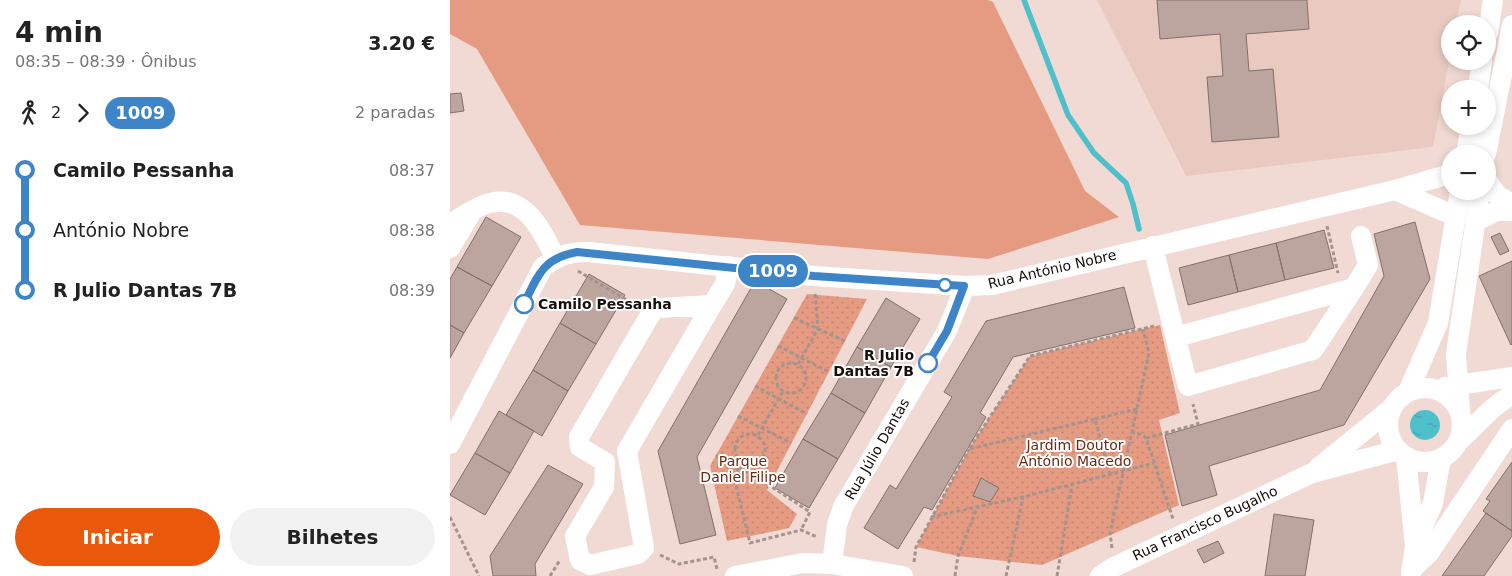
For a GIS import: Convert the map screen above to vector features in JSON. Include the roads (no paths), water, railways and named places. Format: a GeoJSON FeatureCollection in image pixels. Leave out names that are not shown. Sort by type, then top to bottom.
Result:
{"type":"FeatureCollection","features":[{"type":"Feature","properties":{"kind":"street"},"geometry":{"type":"LineString","coordinates":[[1491,15],[1493,0]]}},
{"type":"Feature","properties":{"kind":"street"},"geometry":{"type":"LineString","coordinates":[[1488,145],[1512,25]]}},
{"type":"Feature","properties":{"kind":"street","name":"Rua António Nobre"},"geometry":{"type":"LineString","coordinates":[[555,258],[577,252],[814,276],[964,286],[992,285],[1395,190],[1441,177]]}},
{"type":"Feature","properties":{"kind":"street"},"geometry":{"type":"LineString","coordinates":[[1395,190],[1455,216]]}},
{"type":"Feature","properties":{"kind":"street"},"geometry":{"type":"LineString","coordinates":[[1496,194],[1512,204]]}},
{"type":"Feature","properties":{"kind":"street"},"geometry":{"type":"LineString","coordinates":[[1408,392],[1438,323],[1458,200]]}},
{"type":"Feature","properties":{"kind":"street"},"geometry":{"type":"LineString","coordinates":[[1457,443],[1462,422],[1456,354],[1479,200]]}},
{"type":"Feature","properties":{"kind":"street"},"geometry":{"type":"LineString","coordinates":[[450,224],[481,206],[499,203],[510,204],[520,208],[538,223],[555,258],[543,267],[450,444]]}},
{"type":"Feature","properties":{"kind":"street"},"geometry":{"type":"LineString","coordinates":[[1476,221],[1497,211],[1512,211]]}},
{"type":"Feature","properties":{"kind":"street"},"geometry":{"type":"LineString","coordinates":[[450,248],[472,212]]}},
{"type":"Feature","properties":{"kind":"street"},"geometry":{"type":"LineString","coordinates":[[1152,246],[1188,386],[1313,350],[1348,289],[1368,265],[1361,236]]}},
{"type":"Feature","properties":{"kind":"street"},"geometry":{"type":"LineString","coordinates":[[712,305],[658,308],[650,314],[578,440],[580,447],[605,462],[618,458],[627,451],[725,284],[729,266]]}},
{"type":"Feature","properties":{"kind":"street","name":"Rua Júlio Dantas"},"geometry":{"type":"LineString","coordinates":[[834,555],[843,507],[947,331],[964,286]]}},
{"type":"Feature","properties":{"kind":"street"},"geometry":{"type":"LineString","coordinates":[[1174,330],[1348,289]]}},
{"type":"Feature","properties":{"kind":"street"},"geometry":{"type":"LineString","coordinates":[[682,307],[689,324],[690,343]]}},
{"type":"Feature","properties":{"kind":"street"},"geometry":{"type":"LineString","coordinates":[[1415,546],[1402,453],[1388,430],[1392,408],[1399,398],[1408,392],[1420,388],[1433,388],[1512,377]]}},
{"type":"Feature","properties":{"kind":"street"},"geometry":{"type":"LineString","coordinates":[[1433,388],[1447,395],[1460,412]]}},
{"type":"Feature","properties":{"kind":"street"},"geometry":{"type":"LineString","coordinates":[[1402,453],[1418,461],[1430,461],[1441,458],[1493,408],[1512,394]]}},
{"type":"Feature","properties":{"kind":"street","name":"Rua Francisco Bugalho"},"geometry":{"type":"LineString","coordinates":[[1312,473],[1392,408]]}},
{"type":"Feature","properties":{"kind":"street"},"geometry":{"type":"LineString","coordinates":[[1411,573],[1429,553],[1512,429]]}},
{"type":"Feature","properties":{"kind":"street"},"geometry":{"type":"LineString","coordinates":[[605,462],[604,487],[575,536],[580,560],[590,565],[638,554],[644,548],[627,451]]}},
{"type":"Feature","properties":{"kind":"street","name":"Rua Francisco Bugalho"},"geometry":{"type":"LineString","coordinates":[[1100,576],[1119,565],[1312,473],[1402,453]]}},
{"type":"Feature","properties":{"kind":"street"},"geometry":{"type":"LineString","coordinates":[[1411,573],[1415,546],[1433,503],[1441,458]]}},
{"type":"Feature","properties":{"kind":"street"},"geometry":{"type":"LineString","coordinates":[[735,576],[834,555],[903,576]]}},
{"type":"Feature","properties":{"kind":"water"},"geometry":{"type":"Polygon","coordinates":[[[1425,410],[1435,415],[1440,425],[1435,435],[1425,440],[1415,435],[1410,425],[1415,415],[1425,410]]]}},
{"type":"Feature","properties":{"kind":"waterway"},"geometry":{"type":"LineString","coordinates":[[1024,0],[1068,115],[1094,153],[1126,183],[1139,229]]}},
{"type":"Feature","properties":{"kind":"place","name":"Camilo Pessanha"},"geometry":{"type":"Point","coordinates":[524,304]}},
{"type":"Feature","properties":{"kind":"place","name":"R Julio Dantas 7B"},"geometry":{"type":"Point","coordinates":[928,363]}},
{"type":"Feature","properties":{"kind":"park label","name":"Jardim Doutor António Macedo"},"geometry":{"type":"Point","coordinates":[1075,454]}},
{"type":"Feature","properties":{"kind":"park label","name":"Parque Daniel Filipe"},"geometry":{"type":"Point","coordinates":[743,470]}}]}
